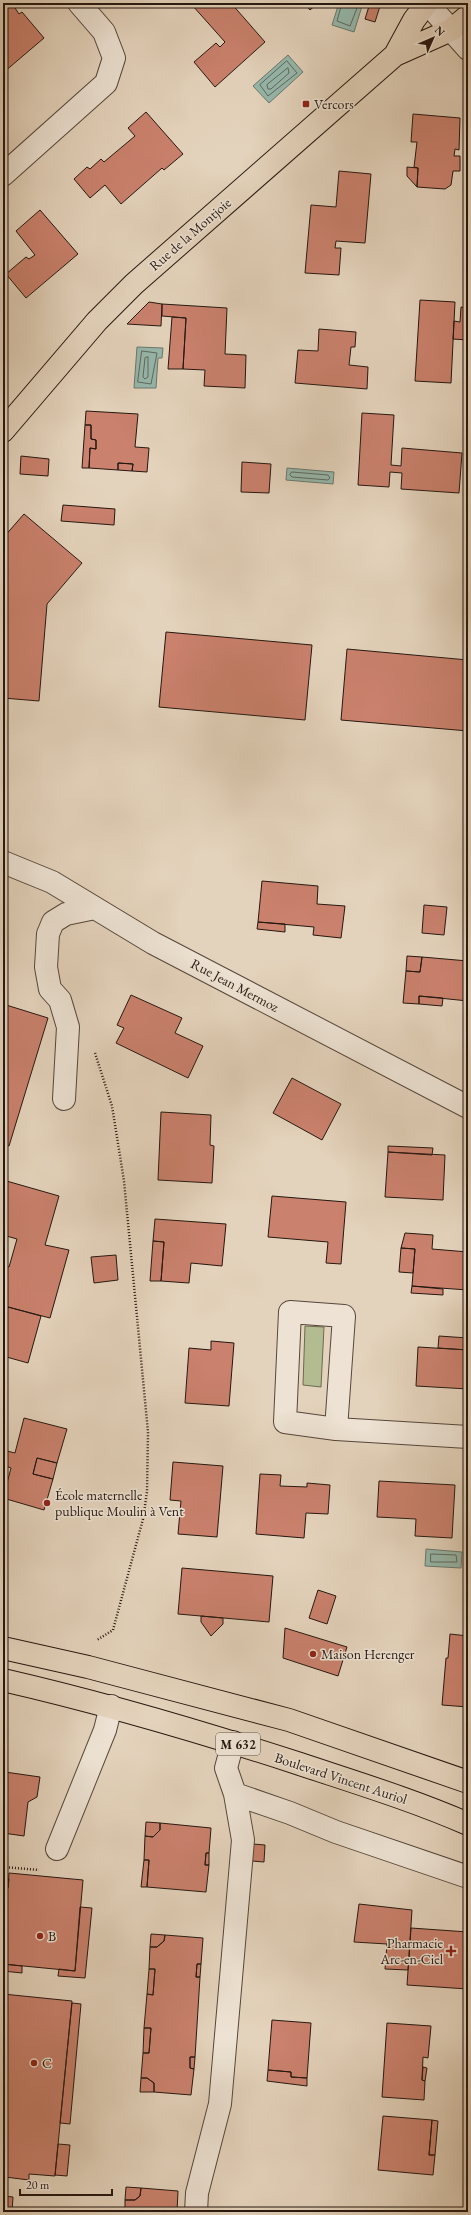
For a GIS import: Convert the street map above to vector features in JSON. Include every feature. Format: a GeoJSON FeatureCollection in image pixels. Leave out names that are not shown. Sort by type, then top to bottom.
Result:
{"type":"FeatureCollection","features":[{"type":"Feature","properties":{"kind":"main road","name":"Rue de la Montjoie"},"geometry":{"type":"LineString","coordinates":[[395,55],[414,20],[427,3]]}},
{"type":"Feature","properties":{"kind":"main road","name":"Rue de la Montjoie"},"geometry":{"type":"LineString","coordinates":[[3,431],[97,321],[134,284],[395,55],[451,30],[468,16]]}},
{"type":"Feature","properties":{"kind":"main road","name":"M 632"},"geometry":{"type":"LineString","coordinates":[[3,1648],[88,1667],[289,1720],[468,1782]]}},
{"type":"Feature","properties":{"kind":"main road","name":"Boulevard Vincent Auriol"},"geometry":{"type":"LineString","coordinates":[[3,1680],[111,1706],[233,1742],[424,1805],[468,1824]]}},
{"type":"Feature","properties":{"kind":"street"},"geometry":{"type":"LineString","coordinates":[[3,175],[106,84],[114,58],[104,32],[79,3]]}},
{"type":"Feature","properties":{"kind":"street"},"geometry":{"type":"LineString","coordinates":[[427,3],[468,49]]}},
{"type":"Feature","properties":{"kind":"street","name":"Rue Jean Mermoz"},"geometry":{"type":"LineString","coordinates":[[3,862],[52,882],[153,942],[468,1107]]}},
{"type":"Feature","properties":{"kind":"street"},"geometry":{"type":"LineString","coordinates":[[64,1098],[68,1027],[60,1000],[50,989],[46,967],[48,934],[53,922],[66,914],[95,908]]}},
{"type":"Feature","properties":{"kind":"street"},"geometry":{"type":"LineString","coordinates":[[336,1429],[344,1316],[290,1312],[285,1422],[336,1429],[468,1437]]}},
{"type":"Feature","properties":{"kind":"street"},"geometry":{"type":"LineString","coordinates":[[57,1849],[105,1730],[111,1706]]}},
{"type":"Feature","properties":{"kind":"street"},"geometry":{"type":"LineString","coordinates":[[196,2212],[197,2193],[220,2104],[243,1840],[235,1794],[226,1768],[233,1742]]}},
{"type":"Feature","properties":{"kind":"street"},"geometry":{"type":"LineString","coordinates":[[235,1794],[336,1832],[468,1877]]}},
{"type":"Feature","properties":{"kind":"path"},"geometry":{"type":"LineString","coordinates":[[93,1046],[112,1106],[124,1181],[148,1432],[146,1492],[143,1519],[113,1630],[94,1643]]}},
{"type":"Feature","properties":{"kind":"green space"},"geometry":{"type":"Polygon","coordinates":[[[305,1326],[324,1327],[321,1387],[303,1385],[305,1326]]]}},
{"type":"Feature","properties":{"kind":"water"},"geometry":{"type":"Polygon","coordinates":[[[339,3],[363,3],[354,32],[332,25],[339,3]]]}},
{"type":"Feature","properties":{"kind":"water"},"geometry":{"type":"Polygon","coordinates":[[[288,55],[303,72],[269,103],[253,86],[288,55]]]}},
{"type":"Feature","properties":{"kind":"water"},"geometry":{"type":"Polygon","coordinates":[[[137,347],[163,348],[162,358],[158,358],[156,388],[134,388],[137,347]]]}},
{"type":"Feature","properties":{"kind":"water"},"geometry":{"type":"Polygon","coordinates":[[[287,468],[334,472],[333,484],[286,480],[287,468]]]}},
{"type":"Feature","properties":{"kind":"water"},"geometry":{"type":"Polygon","coordinates":[[[426,1549],[462,1552],[461,1568],[425,1566],[426,1549]]]}},
{"type":"Feature","properties":{"kind":"building"},"geometry":{"type":"Polygon","coordinates":[[[3,3],[16,3],[18,5],[15,8],[19,14],[22,12],[44,38],[4,72],[3,3]]]}},
{"type":"Feature","properties":{"kind":"building"},"geometry":{"type":"Polygon","coordinates":[[[195,3],[231,3],[265,42],[215,87],[194,62],[216,43],[220,47],[225,42],[192,5],[195,3]]]}},
{"type":"Feature","properties":{"kind":"building"},"geometry":{"type":"Polygon","coordinates":[[[304,3],[318,3],[310,10],[304,3]]]}},
{"type":"Feature","properties":{"kind":"building"},"geometry":{"type":"Polygon","coordinates":[[[370,3],[381,3],[375,22],[365,19],[370,3]]]}},
{"type":"Feature","properties":{"kind":"building"},"geometry":{"type":"Polygon","coordinates":[[[146,112],[183,154],[164,170],[162,168],[121,204],[105,185],[90,198],[74,179],[87,167],[90,169],[101,159],[104,162],[135,136],[128,128],[146,112]]]}},
{"type":"Feature","properties":{"kind":"building"},"geometry":{"type":"Polygon","coordinates":[[[413,114],[460,118],[459,150],[455,149],[454,156],[460,156],[460,171],[453,171],[451,185],[445,189],[417,187],[418,168],[414,167],[417,142],[411,142],[413,114]]]}},
{"type":"Feature","properties":{"kind":"building"},"geometry":{"type":"Polygon","coordinates":[[[407,167],[418,168],[417,187],[407,176],[407,167]]]}},
{"type":"Feature","properties":{"kind":"building"},"geometry":{"type":"Polygon","coordinates":[[[339,171],[371,174],[365,243],[336,241],[335,248],[341,248],[339,275],[305,273],[311,205],[336,207],[339,171]]]}},
{"type":"Feature","properties":{"kind":"building"},"geometry":{"type":"Polygon","coordinates":[[[40,210],[78,254],[26,298],[6,274],[26,257],[29,259],[35,255],[16,231],[40,210]]]}},
{"type":"Feature","properties":{"kind":"building"},"geometry":{"type":"Polygon","coordinates":[[[420,300],[455,302],[451,383],[415,381],[420,300]]]}},
{"type":"Feature","properties":{"kind":"building"},"geometry":{"type":"Polygon","coordinates":[[[149,302],[162,304],[161,326],[127,324],[149,302]]]}},
{"type":"Feature","properties":{"kind":"building"},"geometry":{"type":"Polygon","coordinates":[[[162,304],[227,308],[225,354],[246,355],[245,388],[204,386],[205,370],[183,369],[186,318],[162,316],[162,304]]]}},
{"type":"Feature","properties":{"kind":"building"},"geometry":{"type":"Polygon","coordinates":[[[461,307],[468,308],[468,340],[453,339],[454,321],[460,322],[461,307]]]}},
{"type":"Feature","properties":{"kind":"building"},"geometry":{"type":"Polygon","coordinates":[[[172,317],[186,318],[183,369],[168,369],[172,317]]]}},
{"type":"Feature","properties":{"kind":"building"},"geometry":{"type":"Polygon","coordinates":[[[319,329],[356,332],[355,347],[351,347],[349,365],[368,367],[367,389],[295,383],[298,350],[318,351],[319,329]]]}},
{"type":"Feature","properties":{"kind":"building"},"geometry":{"type":"Polygon","coordinates":[[[86,411],[138,414],[135,447],[149,448],[147,472],[132,471],[133,464],[118,463],[118,470],[89,468],[90,448],[96,449],[96,440],[91,439],[91,425],[85,425],[86,411]]]}},
{"type":"Feature","properties":{"kind":"building"},"geometry":{"type":"Polygon","coordinates":[[[362,413],[394,415],[391,465],[401,466],[402,448],[462,453],[459,493],[401,489],[402,473],[390,472],[389,487],[358,485],[362,413]]]}},
{"type":"Feature","properties":{"kind":"building"},"geometry":{"type":"Polygon","coordinates":[[[85,425],[91,425],[91,439],[96,440],[96,449],[90,448],[89,468],[82,468],[85,425]]]}},
{"type":"Feature","properties":{"kind":"building"},"geometry":{"type":"Polygon","coordinates":[[[21,456],[49,459],[48,476],[20,474],[21,456]]]}},
{"type":"Feature","properties":{"kind":"building"},"geometry":{"type":"Polygon","coordinates":[[[242,462],[271,464],[269,493],[241,492],[242,462]]]}},
{"type":"Feature","properties":{"kind":"building"},"geometry":{"type":"Polygon","coordinates":[[[118,463],[133,464],[132,471],[118,470],[118,463]]]}},
{"type":"Feature","properties":{"kind":"building"},"geometry":{"type":"Polygon","coordinates":[[[63,505],[115,509],[114,525],[61,521],[63,505]]]}},
{"type":"Feature","properties":{"kind":"building"},"geometry":{"type":"Polygon","coordinates":[[[24,514],[82,563],[47,604],[39,701],[3,698],[3,538],[24,514]]]}},
{"type":"Feature","properties":{"kind":"building"},"geometry":{"type":"Polygon","coordinates":[[[166,632],[312,645],[305,720],[159,707],[166,632]]]}},
{"type":"Feature","properties":{"kind":"building"},"geometry":{"type":"Polygon","coordinates":[[[347,649],[468,660],[468,731],[341,720],[347,649]]]}},
{"type":"Feature","properties":{"kind":"building"},"geometry":{"type":"Polygon","coordinates":[[[262,881],[318,886],[317,904],[345,906],[341,938],[313,935],[314,927],[258,922],[262,881]]]}},
{"type":"Feature","properties":{"kind":"building"},"geometry":{"type":"Polygon","coordinates":[[[424,905],[447,907],[444,935],[422,933],[424,905]]]}},
{"type":"Feature","properties":{"kind":"building"},"geometry":{"type":"Polygon","coordinates":[[[258,922],[285,924],[285,932],[257,929],[258,922]]]}},
{"type":"Feature","properties":{"kind":"building"},"geometry":{"type":"Polygon","coordinates":[[[407,956],[422,957],[420,972],[406,971],[407,956]]]}},
{"type":"Feature","properties":{"kind":"building"},"geometry":{"type":"Polygon","coordinates":[[[422,957],[468,961],[468,1001],[419,996],[419,1004],[403,1003],[406,971],[420,972],[422,957]]]}},
{"type":"Feature","properties":{"kind":"building"},"geometry":{"type":"Polygon","coordinates":[[[131,995],[182,1018],[175,1033],[203,1046],[188,1078],[116,1043],[124,1028],[117,1025],[131,995]]]}},
{"type":"Feature","properties":{"kind":"building"},"geometry":{"type":"Polygon","coordinates":[[[419,996],[443,998],[442,1006],[419,1004],[419,996]]]}},
{"type":"Feature","properties":{"kind":"building"},"geometry":{"type":"Polygon","coordinates":[[[3,1004],[48,1018],[9,1146],[3,1145],[3,1004]]]}},
{"type":"Feature","properties":{"kind":"building"},"geometry":{"type":"Polygon","coordinates":[[[292,1078],[341,1104],[322,1140],[273,1113],[292,1078]]]}},
{"type":"Feature","properties":{"kind":"building"},"geometry":{"type":"Polygon","coordinates":[[[161,1112],[211,1115],[210,1145],[214,1146],[212,1183],[158,1180],[161,1112]]]}},
{"type":"Feature","properties":{"kind":"building"},"geometry":{"type":"Polygon","coordinates":[[[388,1146],[433,1148],[432,1155],[388,1152],[388,1146]]]}},
{"type":"Feature","properties":{"kind":"building"},"geometry":{"type":"Polygon","coordinates":[[[388,1152],[445,1155],[443,1200],[385,1197],[388,1152]]]}},
{"type":"Feature","properties":{"kind":"building"},"geometry":{"type":"Polygon","coordinates":[[[3,1180],[59,1196],[45,1245],[69,1250],[50,1318],[8,1307],[3,1323],[3,1266],[9,1267],[17,1239],[3,1235],[3,1180]]]}},
{"type":"Feature","properties":{"kind":"building"},"geometry":{"type":"Polygon","coordinates":[[[272,1196],[346,1202],[341,1264],[326,1263],[328,1242],[268,1237],[272,1196]]]}},
{"type":"Feature","properties":{"kind":"building"},"geometry":{"type":"Polygon","coordinates":[[[155,1219],[226,1224],[222,1266],[191,1263],[189,1283],[161,1281],[164,1242],[153,1241],[155,1219]]]}},
{"type":"Feature","properties":{"kind":"building"},"geometry":{"type":"Polygon","coordinates":[[[405,1233],[433,1235],[432,1249],[468,1252],[468,1290],[412,1286],[415,1249],[401,1248],[405,1233]]]}},
{"type":"Feature","properties":{"kind":"building"},"geometry":{"type":"Polygon","coordinates":[[[153,1241],[164,1242],[161,1281],[150,1281],[153,1241]]]}},
{"type":"Feature","properties":{"kind":"building"},"geometry":{"type":"Polygon","coordinates":[[[401,1248],[415,1249],[413,1273],[399,1272],[401,1248]]]}},
{"type":"Feature","properties":{"kind":"building"},"geometry":{"type":"Polygon","coordinates":[[[116,1255],[118,1280],[94,1283],[91,1257],[116,1255]]]}},
{"type":"Feature","properties":{"kind":"building"},"geometry":{"type":"Polygon","coordinates":[[[412,1286],[443,1289],[443,1295],[411,1293],[412,1286]]]}},
{"type":"Feature","properties":{"kind":"building"},"geometry":{"type":"Polygon","coordinates":[[[8,1307],[41,1316],[28,1363],[3,1356],[3,1323],[8,1307]]]}},
{"type":"Feature","properties":{"kind":"building"},"geometry":{"type":"Polygon","coordinates":[[[439,1336],[468,1338],[468,1350],[438,1348],[439,1336]]]}},
{"type":"Feature","properties":{"kind":"building"},"geometry":{"type":"Polygon","coordinates":[[[211,1341],[234,1343],[229,1406],[185,1403],[189,1348],[211,1350],[211,1341]]]}},
{"type":"Feature","properties":{"kind":"building"},"geometry":{"type":"Polygon","coordinates":[[[418,1347],[468,1350],[468,1389],[416,1386],[418,1347]]]}},
{"type":"Feature","properties":{"kind":"building"},"geometry":{"type":"Polygon","coordinates":[[[24,1418],[67,1429],[57,1463],[37,1458],[33,1474],[53,1479],[44,1510],[3,1498],[11,1468],[3,1465],[3,1450],[15,1453],[24,1418]]]}},
{"type":"Feature","properties":{"kind":"building"},"geometry":{"type":"Polygon","coordinates":[[[37,1458],[57,1463],[53,1479],[33,1474],[37,1458]]]}},
{"type":"Feature","properties":{"kind":"building"},"geometry":{"type":"Polygon","coordinates":[[[173,1462],[223,1466],[217,1537],[178,1534],[181,1501],[170,1500],[173,1462]]]}},
{"type":"Feature","properties":{"kind":"building"},"geometry":{"type":"Polygon","coordinates":[[[260,1474],[281,1475],[280,1486],[307,1487],[307,1483],[330,1485],[328,1514],[306,1513],[304,1538],[256,1534],[260,1474]]]}},
{"type":"Feature","properties":{"kind":"building"},"geometry":{"type":"Polygon","coordinates":[[[379,1481],[455,1485],[452,1538],[415,1536],[416,1519],[377,1517],[379,1481]]]}},
{"type":"Feature","properties":{"kind":"building"},"geometry":{"type":"Polygon","coordinates":[[[182,1568],[273,1576],[269,1622],[178,1614],[182,1568]]]}},
{"type":"Feature","properties":{"kind":"building"},"geometry":{"type":"Polygon","coordinates":[[[318,1590],[336,1596],[327,1624],[309,1618],[318,1590]]]}},
{"type":"Feature","properties":{"kind":"building"},"geometry":{"type":"Polygon","coordinates":[[[201,1616],[223,1618],[223,1624],[211,1636],[201,1622],[201,1616]]]}},
{"type":"Feature","properties":{"kind":"building"},"geometry":{"type":"Polygon","coordinates":[[[285,1628],[347,1647],[338,1676],[283,1658],[285,1628]]]}},
{"type":"Feature","properties":{"kind":"building"},"geometry":{"type":"Polygon","coordinates":[[[450,1634],[468,1636],[468,1707],[442,1705],[446,1658],[448,1658],[450,1634]]]}},
{"type":"Feature","properties":{"kind":"building"},"geometry":{"type":"Polygon","coordinates":[[[5,1772],[40,1777],[37,1797],[28,1802],[24,1836],[3,1833],[3,1778],[5,1772]]]}},
{"type":"Feature","properties":{"kind":"building"},"geometry":{"type":"Polygon","coordinates":[[[146,1822],[160,1823],[160,1830],[153,1837],[145,1836],[146,1822]]]}},
{"type":"Feature","properties":{"kind":"building"},"geometry":{"type":"Polygon","coordinates":[[[160,1823],[211,1828],[209,1853],[206,1853],[205,1865],[209,1865],[206,1892],[147,1887],[149,1860],[144,1860],[145,1836],[153,1837],[160,1830],[160,1823]]]}},
{"type":"Feature","properties":{"kind":"building"},"geometry":{"type":"Polygon","coordinates":[[[253,1844],[265,1845],[264,1862],[252,1861],[253,1844]]]}},
{"type":"Feature","properties":{"kind":"building"},"geometry":{"type":"Polygon","coordinates":[[[206,1853],[209,1853],[209,1865],[205,1865],[206,1853]]]}},
{"type":"Feature","properties":{"kind":"building"},"geometry":{"type":"Polygon","coordinates":[[[144,1860],[149,1860],[147,1887],[141,1887],[144,1860]]]}},
{"type":"Feature","properties":{"kind":"building","name":"B"},"geometry":{"type":"Polygon","coordinates":[[[9,1873],[83,1880],[75,1971],[3,1964],[3,1888],[8,1888],[9,1873]]]}},
{"type":"Feature","properties":{"kind":"building"},"geometry":{"type":"Polygon","coordinates":[[[3,1878],[9,1879],[8,1888],[3,1888],[3,1878]]]}},
{"type":"Feature","properties":{"kind":"building"},"geometry":{"type":"Polygon","coordinates":[[[359,1904],[412,1910],[408,1970],[385,1969],[387,1944],[354,1942],[359,1904]]]}},
{"type":"Feature","properties":{"kind":"building"},"geometry":{"type":"Polygon","coordinates":[[[80,1907],[92,1908],[85,1978],[58,1976],[59,1969],[75,1971],[80,1907]]]}},
{"type":"Feature","properties":{"kind":"building"},"geometry":{"type":"Polygon","coordinates":[[[411,1928],[468,1932],[468,1989],[407,1985],[411,1928]]]}},
{"type":"Feature","properties":{"kind":"building"},"geometry":{"type":"Polygon","coordinates":[[[151,1934],[165,1935],[164,1941],[157,1947],[150,1947],[151,1934]]]}},
{"type":"Feature","properties":{"kind":"building"},"geometry":{"type":"Polygon","coordinates":[[[165,1935],[203,1938],[201,1964],[197,1964],[196,1977],[200,1977],[195,2057],[190,2057],[190,2068],[194,2069],[191,2095],[154,2092],[154,2083],[147,2078],[141,2078],[143,2053],[149,2053],[151,2028],[144,2028],[147,1994],[153,1995],[155,1969],[149,1969],[150,1947],[157,1947],[164,1941],[165,1935]]]}},
{"type":"Feature","properties":{"kind":"building"},"geometry":{"type":"Polygon","coordinates":[[[3,1964],[22,1966],[22,1973],[3,1971],[3,1964]]]}},
{"type":"Feature","properties":{"kind":"building"},"geometry":{"type":"Polygon","coordinates":[[[197,1964],[201,1964],[200,1977],[196,1977],[197,1964]]]}},
{"type":"Feature","properties":{"kind":"building"},"geometry":{"type":"Polygon","coordinates":[[[149,1969],[155,1969],[153,1995],[147,1994],[149,1969]]]}},
{"type":"Feature","properties":{"kind":"building","name":"C"},"geometry":{"type":"Polygon","coordinates":[[[3,1994],[72,2001],[55,2176],[29,2174],[29,2180],[5,2177],[6,2173],[3,2173],[3,1994]]]}},
{"type":"Feature","properties":{"kind":"building"},"geometry":{"type":"Polygon","coordinates":[[[72,2003],[81,2004],[70,2124],[60,2123],[72,2003]]]}},
{"type":"Feature","properties":{"kind":"building"},"geometry":{"type":"Polygon","coordinates":[[[272,2020],[311,2023],[307,2078],[291,2077],[291,2072],[268,2070],[272,2020]]]}},
{"type":"Feature","properties":{"kind":"building"},"geometry":{"type":"Polygon","coordinates":[[[387,2023],[431,2026],[428,2058],[423,2057],[422,2080],[425,2081],[424,2100],[382,2097],[387,2023]]]}},
{"type":"Feature","properties":{"kind":"building"},"geometry":{"type":"Polygon","coordinates":[[[144,2028],[151,2028],[149,2053],[143,2053],[144,2028]]]}},
{"type":"Feature","properties":{"kind":"building"},"geometry":{"type":"Polygon","coordinates":[[[190,2057],[195,2057],[194,2069],[190,2068],[190,2057]]]}},
{"type":"Feature","properties":{"kind":"building"},"geometry":{"type":"Polygon","coordinates":[[[423,2067],[427,2068],[425,2081],[422,2080],[423,2067]]]}},
{"type":"Feature","properties":{"kind":"building"},"geometry":{"type":"Polygon","coordinates":[[[268,2070],[291,2072],[291,2077],[307,2078],[307,2086],[267,2081],[268,2070]]]}},
{"type":"Feature","properties":{"kind":"building"},"geometry":{"type":"Polygon","coordinates":[[[141,2078],[147,2078],[154,2083],[154,2092],[140,2092],[141,2078]]]}},
{"type":"Feature","properties":{"kind":"building"},"geometry":{"type":"Polygon","coordinates":[[[383,2116],[432,2120],[429,2155],[435,2155],[433,2175],[378,2170],[383,2116]]]}},
{"type":"Feature","properties":{"kind":"building"},"geometry":{"type":"Polygon","coordinates":[[[432,2120],[438,2121],[435,2155],[429,2155],[432,2120]]]}},
{"type":"Feature","properties":{"kind":"building"},"geometry":{"type":"Polygon","coordinates":[[[58,2144],[70,2145],[67,2176],[55,2175],[58,2144]]]}},
{"type":"Feature","properties":{"kind":"building"},"geometry":{"type":"Polygon","coordinates":[[[126,2187],[141,2188],[140,2196],[135,2200],[125,2200],[126,2187]]]}},
{"type":"Feature","properties":{"kind":"building"},"geometry":{"type":"Polygon","coordinates":[[[141,2188],[178,2191],[177,2212],[125,2212],[125,2200],[135,2200],[140,2196],[141,2188]]]}},
{"type":"Feature","properties":{"kind":"building"},"geometry":{"type":"Polygon","coordinates":[[[3,2196],[13,2197],[12,2212],[3,2212],[3,2196]]]}},
{"type":"Feature","properties":{"kind":"place","name":"Vercors"},"geometry":{"type":"Point","coordinates":[306,104]}},
{"type":"Feature","properties":{"kind":"place","name":"École maternelle publique Moulin à Vent"},"geometry":{"type":"Point","coordinates":[47,1503]}},
{"type":"Feature","properties":{"kind":"place","name":"Maison Herenger"},"geometry":{"type":"Point","coordinates":[313,1654]}},
{"type":"Feature","properties":{"kind":"place","name":"B"},"geometry":{"type":"Point","coordinates":[40,1936]}},
{"type":"Feature","properties":{"kind":"place","name":"Pharmacie Arc-en-Ciel"},"geometry":{"type":"Point","coordinates":[451,1951]}},
{"type":"Feature","properties":{"kind":"place","name":"C"},"geometry":{"type":"Point","coordinates":[34,2063]}}]}
